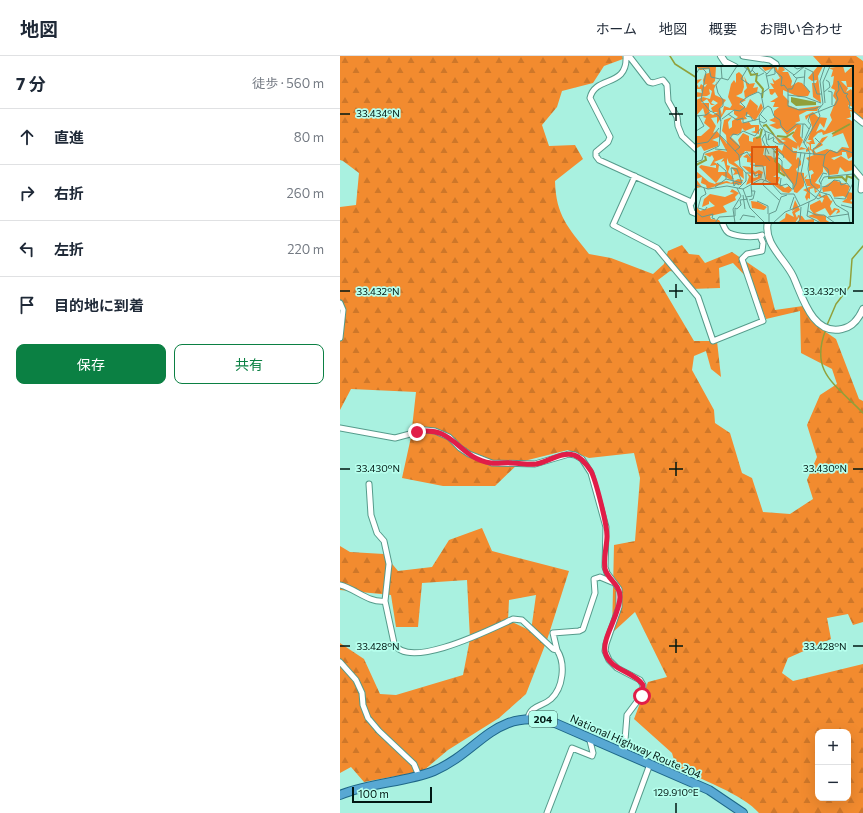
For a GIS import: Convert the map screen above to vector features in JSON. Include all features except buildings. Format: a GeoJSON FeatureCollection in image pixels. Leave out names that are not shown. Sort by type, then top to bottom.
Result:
{"type":"FeatureCollection","features":[{"type":"Feature","properties":{"kind":"highway","name":"National Highway Route 204"},"geometry":{"type":"LineString","coordinates":[[340,795],[353,789],[419,776],[435,770],[452,761],[500,726],[528,718],[541,719],[555,723],[709,790],[743,813]]}},
{"type":"Feature","properties":{"kind":"street"},"geometry":{"type":"LineString","coordinates":[[626,56],[624,72],[618,78],[598,86],[591,92],[590,98],[610,137],[608,142],[596,152],[596,156],[599,160],[689,201],[691,204]]}},
{"type":"Feature","properties":{"kind":"street"},"geometry":{"type":"LineString","coordinates":[[629,56],[649,82],[653,83],[662,80],[667,85],[668,101],[676,117],[682,136],[696,149]]}},
{"type":"Feature","properties":{"kind":"street"},"geometry":{"type":"LineString","coordinates":[[721,56],[725,62],[733,66]]}},
{"type":"Feature","properties":{"kind":"street"},"geometry":{"type":"LineString","coordinates":[[742,56],[770,60],[777,66]]}},
{"type":"Feature","properties":{"kind":"street"},"geometry":{"type":"LineString","coordinates":[[853,115],[863,123]]}},
{"type":"Feature","properties":{"kind":"street"},"geometry":{"type":"LineString","coordinates":[[853,169],[862,179],[861,190]]}},
{"type":"Feature","properties":{"kind":"street"},"geometry":{"type":"LineString","coordinates":[[635,176],[613,225],[657,248],[698,297],[713,341],[763,321],[742,259],[747,254],[762,251],[763,234],[768,223]]}},
{"type":"Feature","properties":{"kind":"street"},"geometry":{"type":"LineString","coordinates":[[696,193],[691,204],[692,212],[696,214]]}},
{"type":"Feature","properties":{"kind":"street"},"geometry":{"type":"LineString","coordinates":[[722,223],[725,229],[730,233],[747,236],[763,234]]}},
{"type":"Feature","properties":{"kind":"street"},"geometry":{"type":"LineString","coordinates":[[763,234],[792,274],[805,305],[818,322],[827,328],[836,330],[844,329],[852,325],[860,317],[863,309]]}},
{"type":"Feature","properties":{"kind":"street"},"geometry":{"type":"LineString","coordinates":[[340,303],[343,310],[343,317],[340,338]]}},
{"type":"Feature","properties":{"kind":"street"},"geometry":{"type":"LineString","coordinates":[[340,428],[395,438],[425,430],[435,430],[449,437],[460,448],[469,454],[492,463],[535,464],[564,454],[576,455],[582,460],[592,473],[607,534],[606,573],[619,589],[618,607],[606,644],[605,652],[609,660],[617,668],[640,680],[643,690],[642,696],[627,715],[624,753]]}},
{"type":"Feature","properties":{"kind":"street"},"geometry":{"type":"LineString","coordinates":[[369,484],[371,515],[377,533],[384,541],[388,564],[385,601],[396,648],[405,653],[428,652],[445,648],[518,619],[522,620],[553,649],[557,650]]}},
{"type":"Feature","properties":{"kind":"street"},"geometry":{"type":"LineString","coordinates":[[528,718],[530,712],[551,699],[557,690],[561,678],[562,663],[553,634],[579,631],[582,629],[595,593],[594,579],[600,577],[615,583]]}},
{"type":"Feature","properties":{"kind":"street"},"geometry":{"type":"LineString","coordinates":[[340,585],[347,587],[362,596],[381,602],[385,601]]}},
{"type":"Feature","properties":{"kind":"street"},"geometry":{"type":"LineString","coordinates":[[340,662],[356,680],[362,693],[363,705],[368,718],[379,731],[414,764],[419,776]]}},
{"type":"Feature","properties":{"kind":"street"},"geometry":{"type":"LineString","coordinates":[[547,813],[572,748],[592,756],[594,754],[589,741],[590,738]]}},
{"type":"Feature","properties":{"kind":"street"},"geometry":{"type":"LineString","coordinates":[[632,813],[650,764]]}},
{"type":"Feature","properties":{"kind":"green space"},"geometry":{"type":"Polygon","coordinates":[[[340,56],[622,56],[623,59],[604,66],[593,83],[562,91],[557,107],[542,125],[549,146],[575,145],[583,159],[555,181],[558,203],[564,220],[569,228],[589,254],[611,258],[653,274],[664,264],[668,251],[682,245],[689,254],[699,255],[705,263],[732,252],[766,275],[775,310],[803,306],[817,326],[836,339],[859,399],[863,401],[863,622],[853,625],[848,614],[827,618],[831,639],[788,658],[782,673],[793,681],[863,664],[863,813],[759,813],[752,806],[732,793],[676,767],[672,753],[634,719],[648,682],[667,677],[635,612],[612,633],[614,545],[635,541],[640,478],[634,453],[589,458],[568,450],[520,462],[495,486],[443,486],[402,478],[411,437],[416,392],[351,389],[340,410],[340,207],[356,205],[359,173],[340,160],[340,56]],[[733,263],[719,268],[720,288],[691,289],[681,273],[670,271],[658,280],[694,341],[717,341],[721,377],[711,369],[706,351],[694,356],[692,370],[714,410],[715,423],[730,433],[742,473],[752,478],[763,512],[790,514],[813,499],[807,480],[817,457],[807,425],[820,395],[837,384],[832,369],[801,353],[800,311],[766,319],[751,282],[733,263]]]}},
{"type":"Feature","properties":{"kind":"green space"},"geometry":{"type":"Polygon","coordinates":[[[813,56],[856,56],[863,61],[863,122],[853,114],[853,66],[822,66],[813,56]]]}},
{"type":"Feature","properties":{"kind":"green space"},"geometry":{"type":"Polygon","coordinates":[[[482,528],[492,551],[569,571],[547,640],[526,694],[499,718],[448,750],[423,771],[364,782],[351,767],[340,773],[340,643],[364,659],[380,694],[396,695],[463,675],[470,639],[467,580],[422,583],[418,627],[396,627],[391,595],[340,590],[340,546],[350,552],[384,554],[398,571],[432,567],[449,540],[482,528]],[[536,595],[509,600],[508,620],[531,631],[536,595]]]}},
{"type":"Feature","properties":{"kind":"waterway"},"geometry":{"type":"LineString","coordinates":[[670,56],[675,64],[696,77]]}},
{"type":"Feature","properties":{"kind":"waterway"},"geometry":{"type":"LineString","coordinates":[[853,174],[861,182]]}},
{"type":"Feature","properties":{"kind":"waterway"},"geometry":{"type":"LineString","coordinates":[[827,325],[836,304],[850,286],[852,259],[863,246]]}},
{"type":"Feature","properties":{"kind":"waterway"},"geometry":{"type":"LineString","coordinates":[[826,329],[822,344],[821,356],[823,367],[835,385],[863,413]]}},
{"type":"Feature","properties":{"kind":"route"},"geometry":{"type":"LineString","coordinates":[[417,432],[435,430],[441,432],[469,454],[480,460],[492,463],[535,464],[548,461],[564,454],[569,454],[576,455],[588,467],[592,473],[606,527],[606,573],[619,589],[620,598],[605,652],[609,660],[617,668],[640,680],[643,685],[642,696]]}}]}
